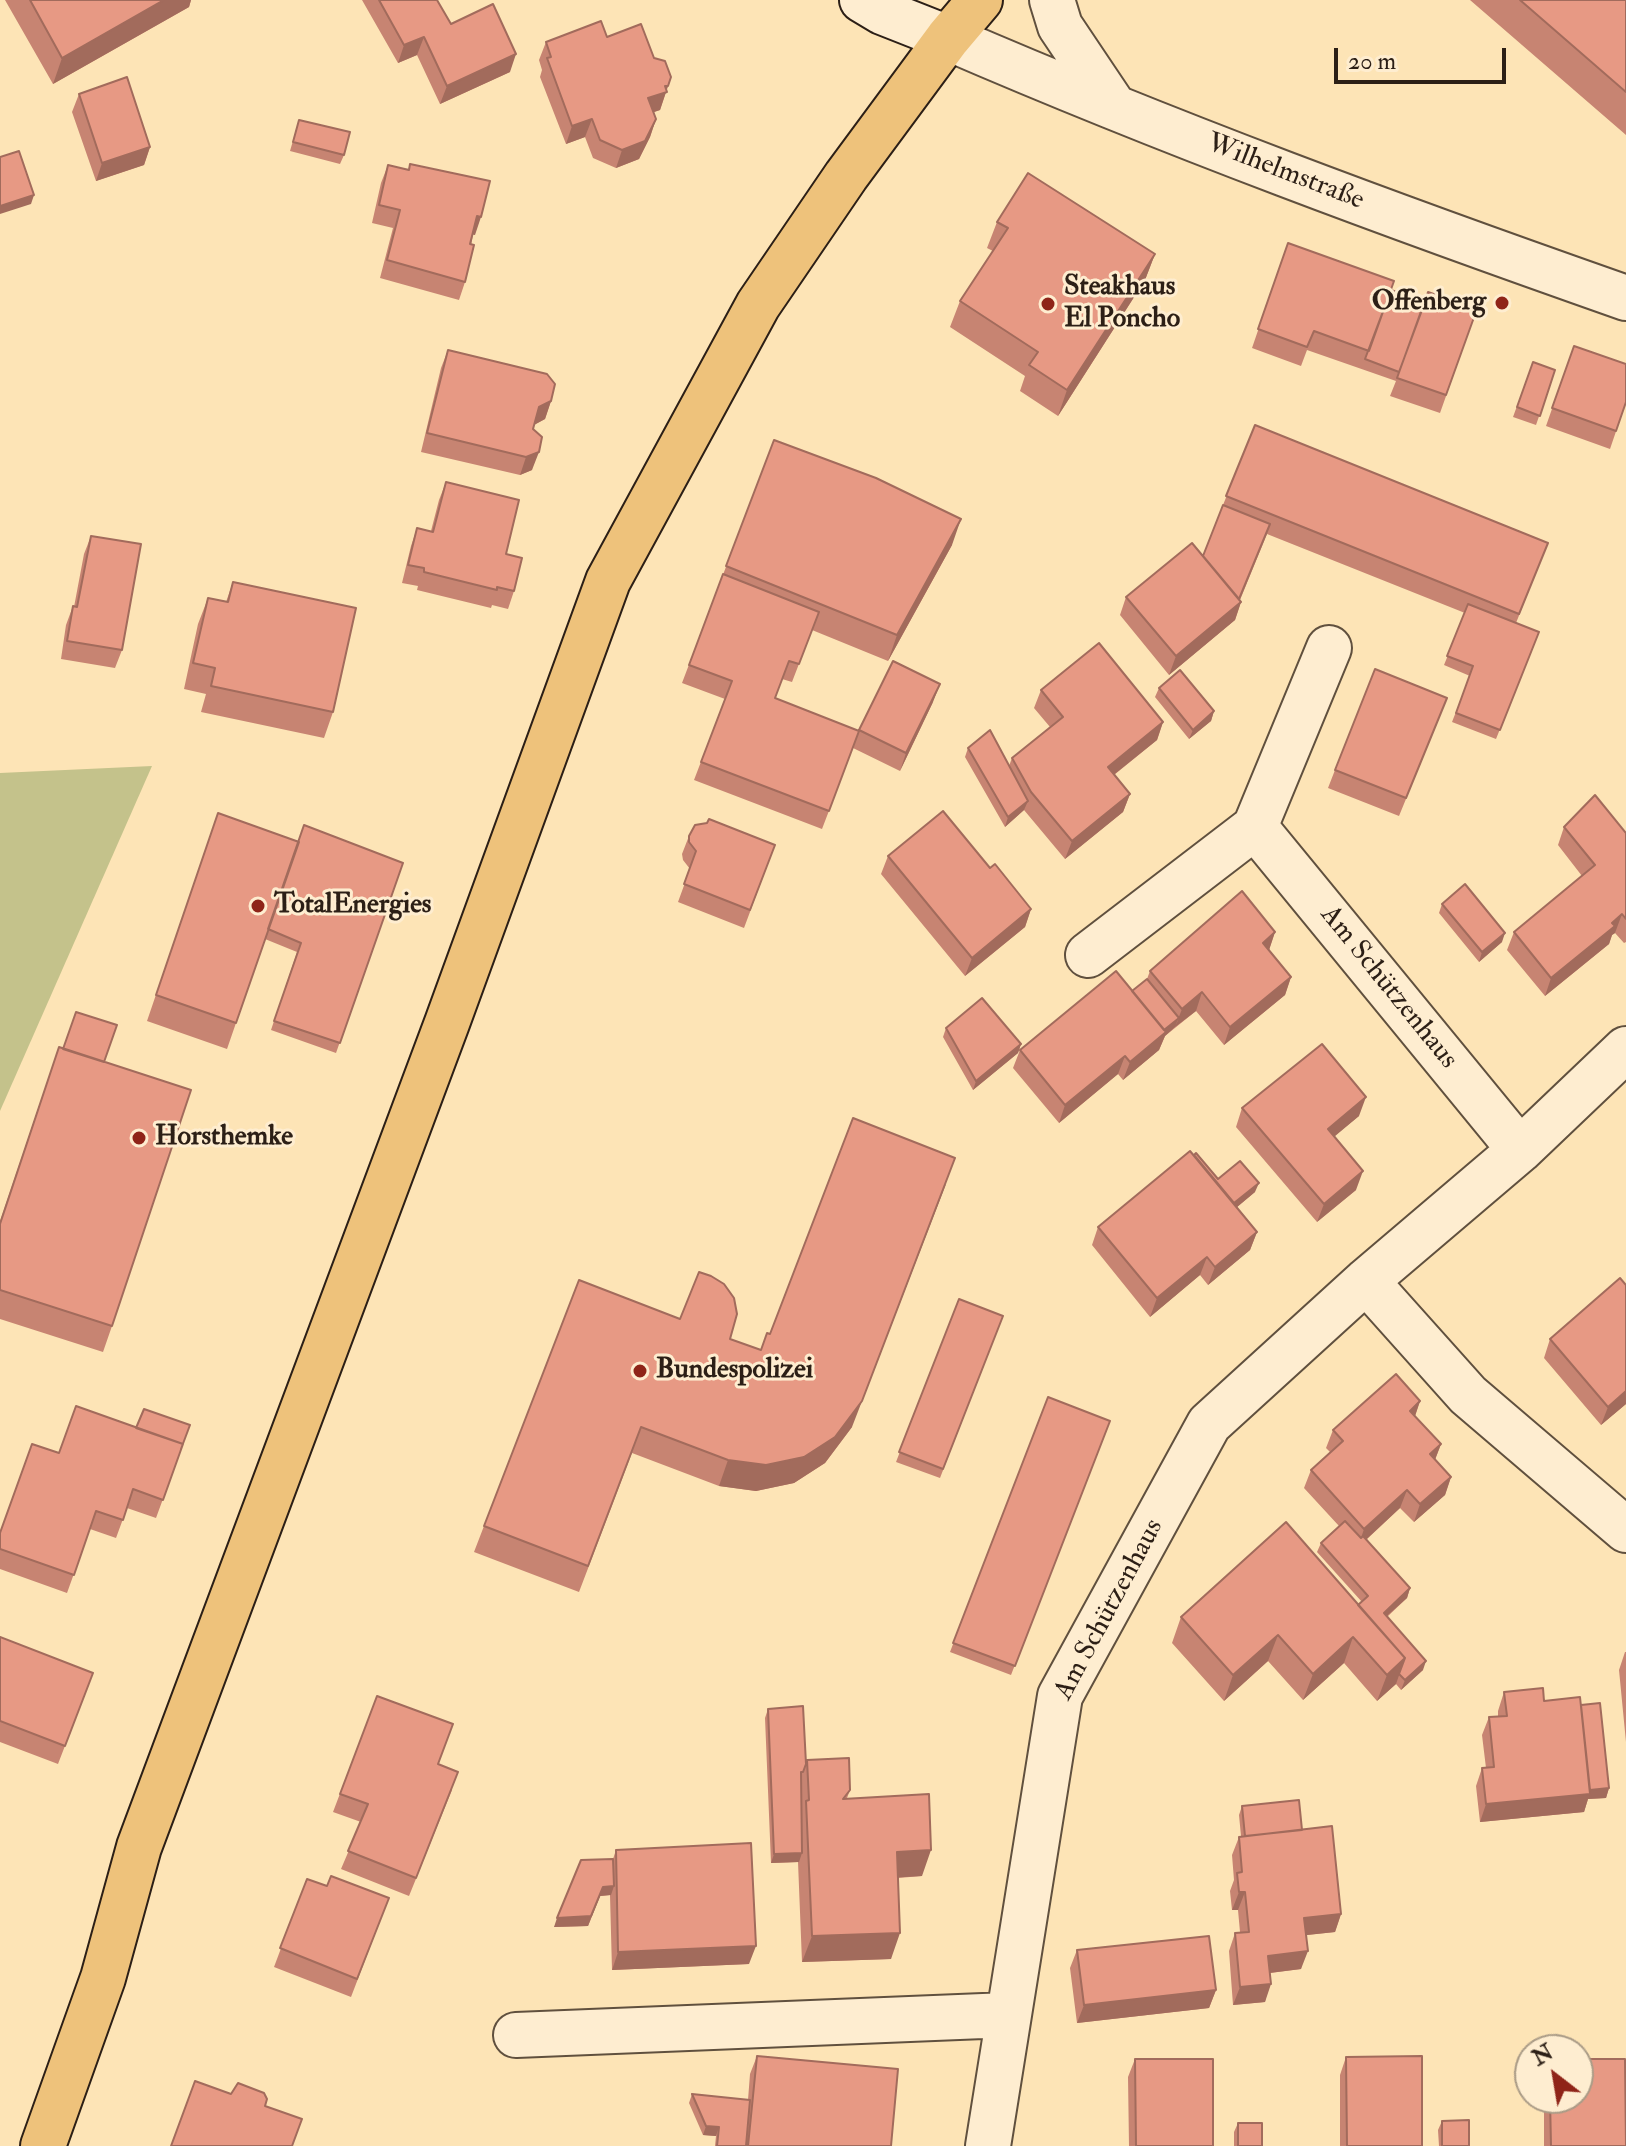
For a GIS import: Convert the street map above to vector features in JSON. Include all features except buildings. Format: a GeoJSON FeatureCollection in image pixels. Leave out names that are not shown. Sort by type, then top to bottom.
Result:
{"type":"FeatureCollection","features":[{"type":"Feature","properties":{"kind":"main road"},"geometry":{"type":"LineString","coordinates":[[43,2146],[103,1978],[139,1847],[447,1023],[608,581],[758,305],[846,176],[948,38],[980,0]]}},
{"type":"Feature","properties":{"kind":"street","name":"Wilhelmstraße"},"geometry":{"type":"LineString","coordinates":[[862,0],[882,12],[1389,213],[1626,298]]}},
{"type":"Feature","properties":{"kind":"street"},"geometry":{"type":"LineString","coordinates":[[1052,0],[1060,26],[1113,105]]}},
{"type":"Feature","properties":{"kind":"street"},"geometry":{"type":"LineString","coordinates":[[1088,955],[1255,827],[1329,648]]}},
{"type":"Feature","properties":{"kind":"street","name":"Am Schützenhaus"},"geometry":{"type":"LineString","coordinates":[[1255,827],[1520,1150]]}},
{"type":"Feature","properties":{"kind":"street","name":"Am Schützenhaus"},"geometry":{"type":"LineString","coordinates":[[988,2146],[1060,1696],[1209,1424],[1366,1281],[1520,1150],[1626,1049]]}},
{"type":"Feature","properties":{"kind":"street"},"geometry":{"type":"LineString","coordinates":[[1366,1281],[1468,1395],[1626,1530]]}},
{"type":"Feature","properties":{"kind":"street"},"geometry":{"type":"LineString","coordinates":[[516,2035],[1008,2015]]}},
{"type":"Feature","properties":{"kind":"shaded area"},"geometry":{"type":"Polygon","coordinates":[[[152,766],[0,1111],[0,773],[152,766]]]}},
{"type":"Feature","properties":{"kind":"place","name":"Offenberg"},"geometry":{"type":"Point","coordinates":[1502,303]}},
{"type":"Feature","properties":{"kind":"place","name":"Steakhaus El Poncho"},"geometry":{"type":"Point","coordinates":[1048,304]}},
{"type":"Feature","properties":{"kind":"place","name":"TotalEnergies"},"geometry":{"type":"Point","coordinates":[258,906]}},
{"type":"Feature","properties":{"kind":"place","name":"Horsthemke"},"geometry":{"type":"Point","coordinates":[139,1138]}},
{"type":"Feature","properties":{"kind":"place","name":"Bundespolizei"},"geometry":{"type":"Point","coordinates":[640,1371]}}]}
